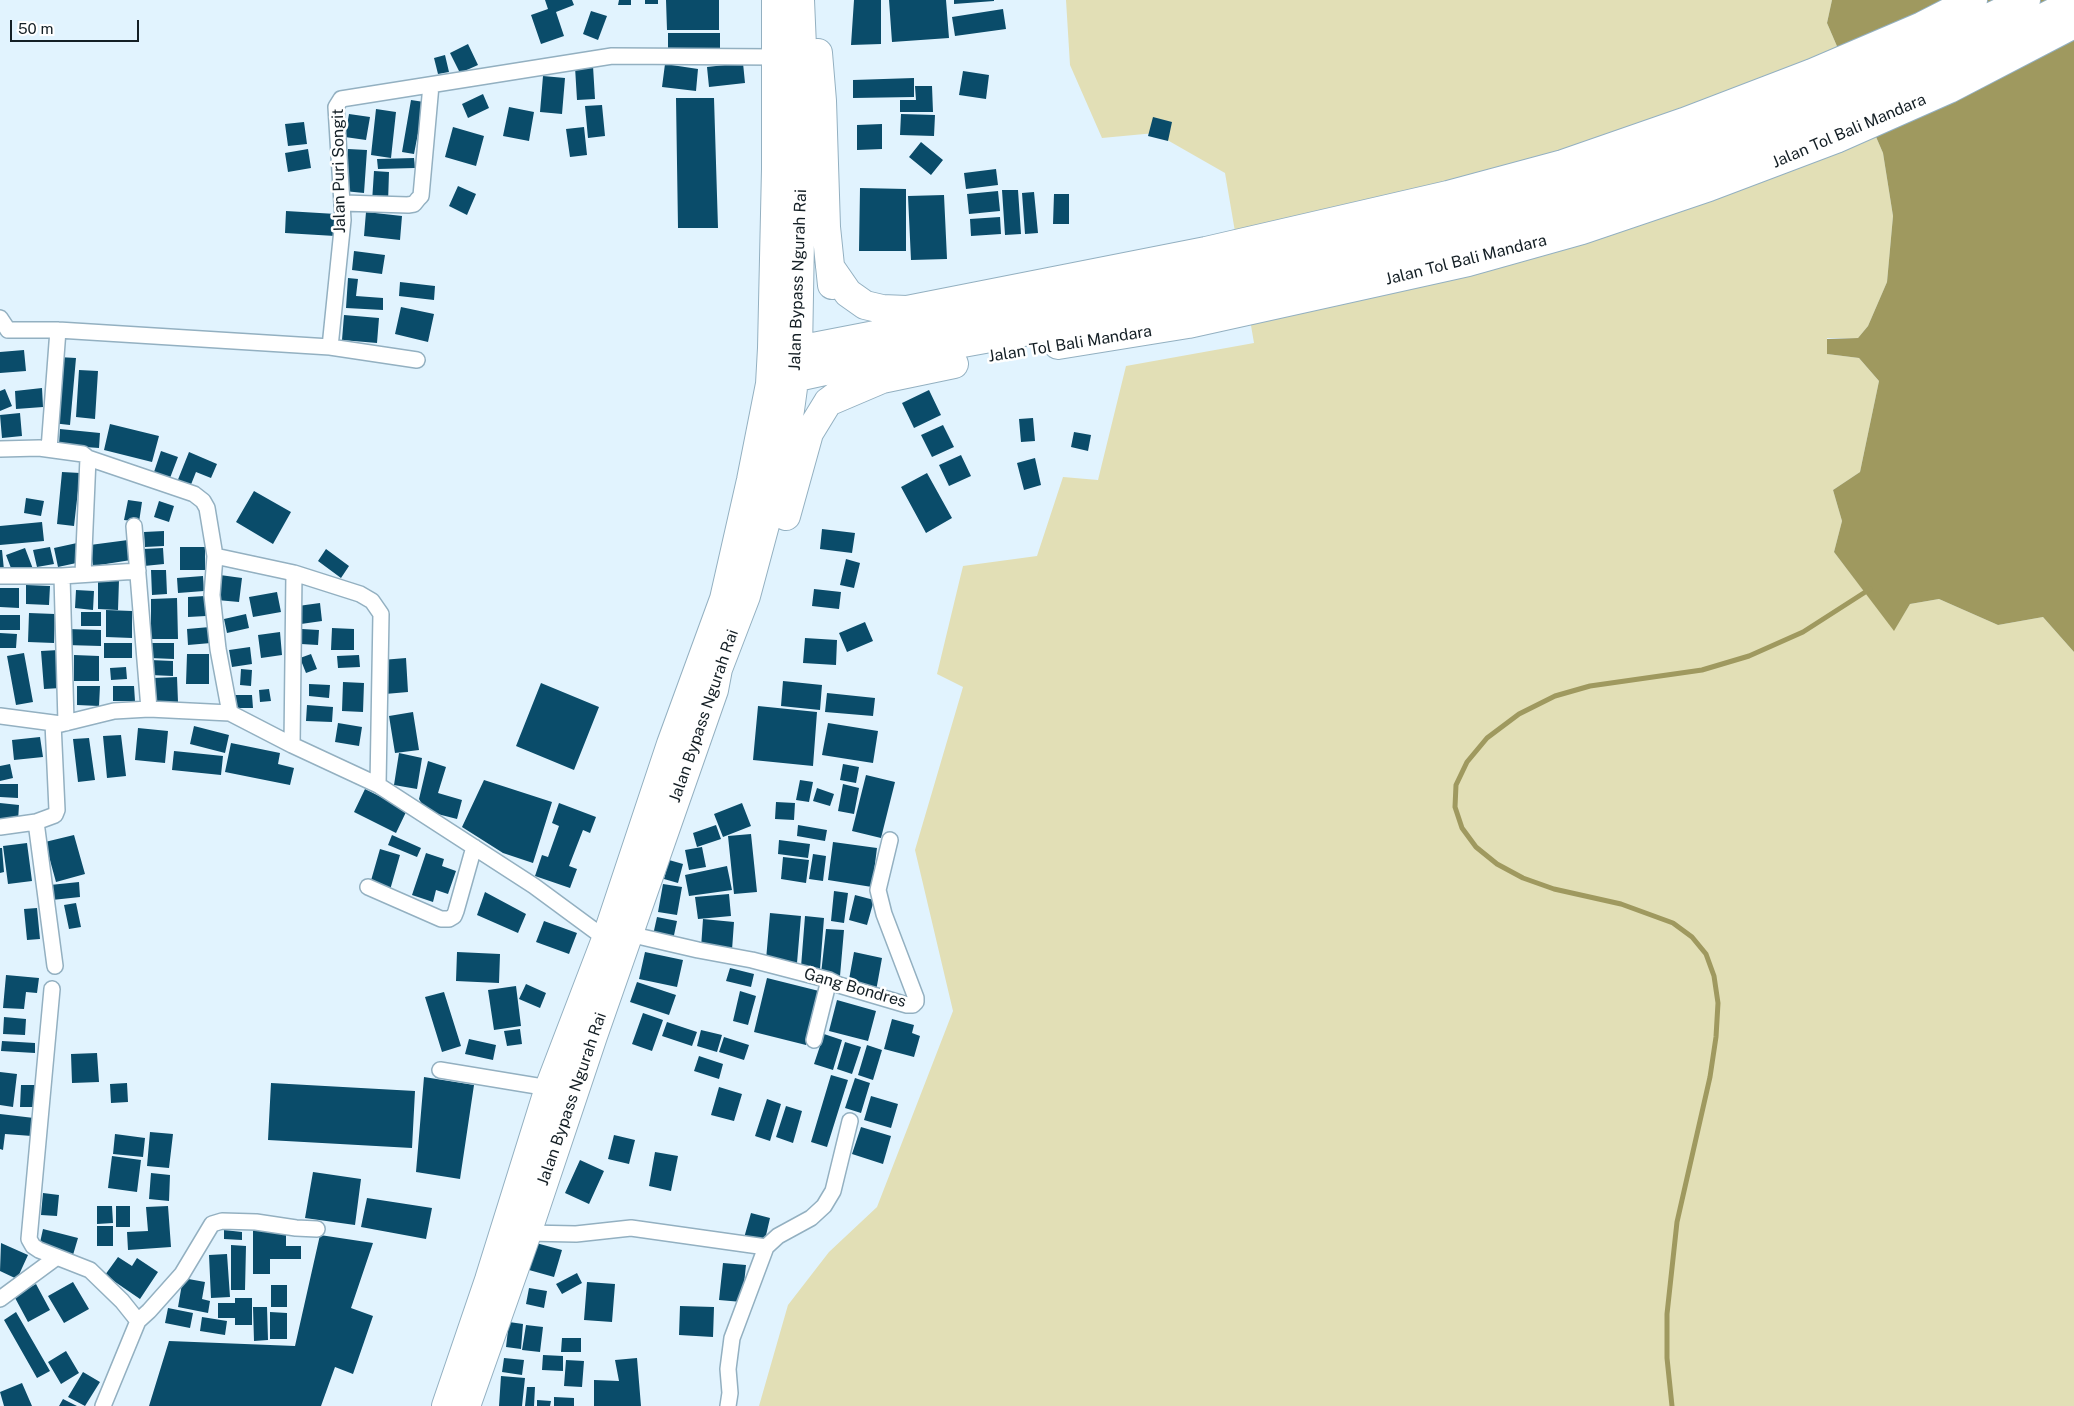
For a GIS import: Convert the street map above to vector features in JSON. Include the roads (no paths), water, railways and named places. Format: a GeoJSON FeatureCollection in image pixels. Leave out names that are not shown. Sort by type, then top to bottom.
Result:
{"type":"FeatureCollection","features":[{"type":"Feature","properties":{"kind":"highway","name":"Jalan Bypass Ngurah Rai"},"geometry":{"type":"LineString","coordinates":[[446,1406],[489,1280],[549,1088],[608,932],[724,599],[751,480],[784,367],[776,0]]}},
{"type":"Feature","properties":{"kind":"highway","name":"Jalan Bypass Ngurah Rai"},"geometry":{"type":"LineString","coordinates":[[466,1406],[528,1233],[608,932],[714,690],[718,669],[746,596],[776,480],[802,79],[800,0]]}},
{"type":"Feature","properties":{"kind":"highway","name":"Jalan Tol Bali Mandara"},"geometry":{"type":"LineString","coordinates":[[810,0],[821,85],[826,227],[833,295],[838,305],[856,319],[899,342]]}},
{"type":"Feature","properties":{"kind":"highway","name":"Jalan Tol Bali Mandara"},"geometry":{"type":"LineString","coordinates":[[1044,316],[1198,259],[1564,164],[1684,122],[1812,73],[1922,26],[1973,0]]}},
{"type":"Feature","properties":{"kind":"highway","name":"Jalan Tol Bali Mandara"},"geometry":{"type":"LineString","coordinates":[[830,267],[848,293],[855,299],[874,308],[896,311],[1444,218],[1569,185],[1693,144],[1820,95],[1930,46],[2026,0]]}},
{"type":"Feature","properties":{"kind":"highway","name":"Jalan Tol Bali Mandara"},"geometry":{"type":"LineString","coordinates":[[784,367],[899,342],[1044,316],[1202,314],[1576,210],[1702,168],[1829,118],[1940,70],[2074,2]]}},
{"type":"Feature","properties":{"kind":"highway","name":"Jalan Tol Bali Mandara"},"geometry":{"type":"LineString","coordinates":[[828,402],[882,379],[924,369],[1058,345],[1202,314],[1468,262],[1582,230],[1709,187],[1836,139],[1949,89],[2074,24]]}},
{"type":"Feature","properties":{"kind":"highway","name":"Jalan Tol Bali Mandara"},"geometry":{"type":"LineString","coordinates":[[714,690],[728,672],[762,600],[809,433],[828,402],[863,375],[899,342]]}},
{"type":"Feature","properties":{"kind":"street","name":"Jalan Puri Songit"},"geometry":{"type":"LineString","coordinates":[[330,347],[343,220],[336,107],[338,102],[344,97],[612,56],[776,57]]}},
{"type":"Feature","properties":{"kind":"street"},"geometry":{"type":"LineString","coordinates":[[343,204],[408,205],[414,204],[418,200],[420,196],[431,84]]}},
{"type":"Feature","properties":{"kind":"street"},"geometry":{"type":"LineString","coordinates":[[0,318],[8,330],[58,330],[330,347],[416,360]]}},
{"type":"Feature","properties":{"kind":"street"},"geometry":{"type":"LineString","coordinates":[[49,449],[58,330]]}},
{"type":"Feature","properties":{"kind":"street"},"geometry":{"type":"LineString","coordinates":[[0,448],[49,449],[83,454],[88,458],[194,494],[203,501],[216,556],[212,595],[218,649],[230,713]]}},
{"type":"Feature","properties":{"kind":"street"},"geometry":{"type":"LineString","coordinates":[[83,574],[88,458]]}},
{"type":"Feature","properties":{"kind":"street"},"geometry":{"type":"LineString","coordinates":[[134,526],[149,709]]}},
{"type":"Feature","properties":{"kind":"street"},"geometry":{"type":"LineString","coordinates":[[216,556],[294,573],[360,594],[372,601],[381,614],[378,785]]}},
{"type":"Feature","properties":{"kind":"street"},"geometry":{"type":"LineString","coordinates":[[0,576],[62,576],[138,571]]}},
{"type":"Feature","properties":{"kind":"street"},"geometry":{"type":"LineString","coordinates":[[292,745],[294,573]]}},
{"type":"Feature","properties":{"kind":"street"},"geometry":{"type":"LineString","coordinates":[[0,827],[36,822],[55,815],[57,810],[62,576]]}},
{"type":"Feature","properties":{"kind":"street"},"geometry":{"type":"LineString","coordinates":[[0,716],[59,723],[114,711],[149,709],[230,713],[292,745],[378,785],[608,932]]}},
{"type":"Feature","properties":{"kind":"street"},"geometry":{"type":"LineString","coordinates":[[36,822],[55,966]]}},
{"type":"Feature","properties":{"kind":"street","name":"Gang Bondres"},"geometry":{"type":"LineString","coordinates":[[608,932],[752,960],[829,980],[839,985],[907,1005],[916,1002],[916,998],[884,914],[878,890],[890,840]]}},
{"type":"Feature","properties":{"kind":"street"},"geometry":{"type":"LineString","coordinates":[[368,886],[441,919],[449,919],[454,916],[456,911],[474,847]]}},
{"type":"Feature","properties":{"kind":"street"},"geometry":{"type":"LineString","coordinates":[[814,1040],[829,980]]}},
{"type":"Feature","properties":{"kind":"street"},"geometry":{"type":"LineString","coordinates":[[52,989],[28,1231],[29,1239],[33,1246],[90,1270],[122,1301],[138,1321]]}},
{"type":"Feature","properties":{"kind":"street"},"geometry":{"type":"LineString","coordinates":[[440,1070],[549,1088]]}},
{"type":"Feature","properties":{"kind":"street"},"geometry":{"type":"LineString","coordinates":[[728,1406],[730,1393],[728,1369],[732,1338],[766,1248],[778,1236],[811,1218],[824,1206],[833,1191],[850,1121]]}},
{"type":"Feature","properties":{"kind":"street"},"geometry":{"type":"LineString","coordinates":[[103,1406],[138,1321],[182,1274],[212,1224],[222,1221],[296,1228],[317,1228]]}},
{"type":"Feature","properties":{"kind":"street"},"geometry":{"type":"LineString","coordinates":[[528,1233],[576,1234],[632,1228],[766,1248]]}},
{"type":"Feature","properties":{"kind":"street"},"geometry":{"type":"LineString","coordinates":[[0,1299],[57,1257]]}},
{"type":"Feature","properties":{"kind":"waterway"},"geometry":{"type":"LineString","coordinates":[[1672,1406],[1667,1358],[1667,1314],[1677,1222],[1710,1077],[1716,1037],[1718,1003],[1714,976],[1706,954],[1692,937],[1673,923],[1621,904],[1554,889],[1523,878],[1497,864],[1476,847],[1462,828],[1455,807],[1456,785],[1467,762],[1487,738],[1519,714],[1555,696],[1590,686],[1702,670],[1749,656],[1803,632],[1870,589]]}}]}
